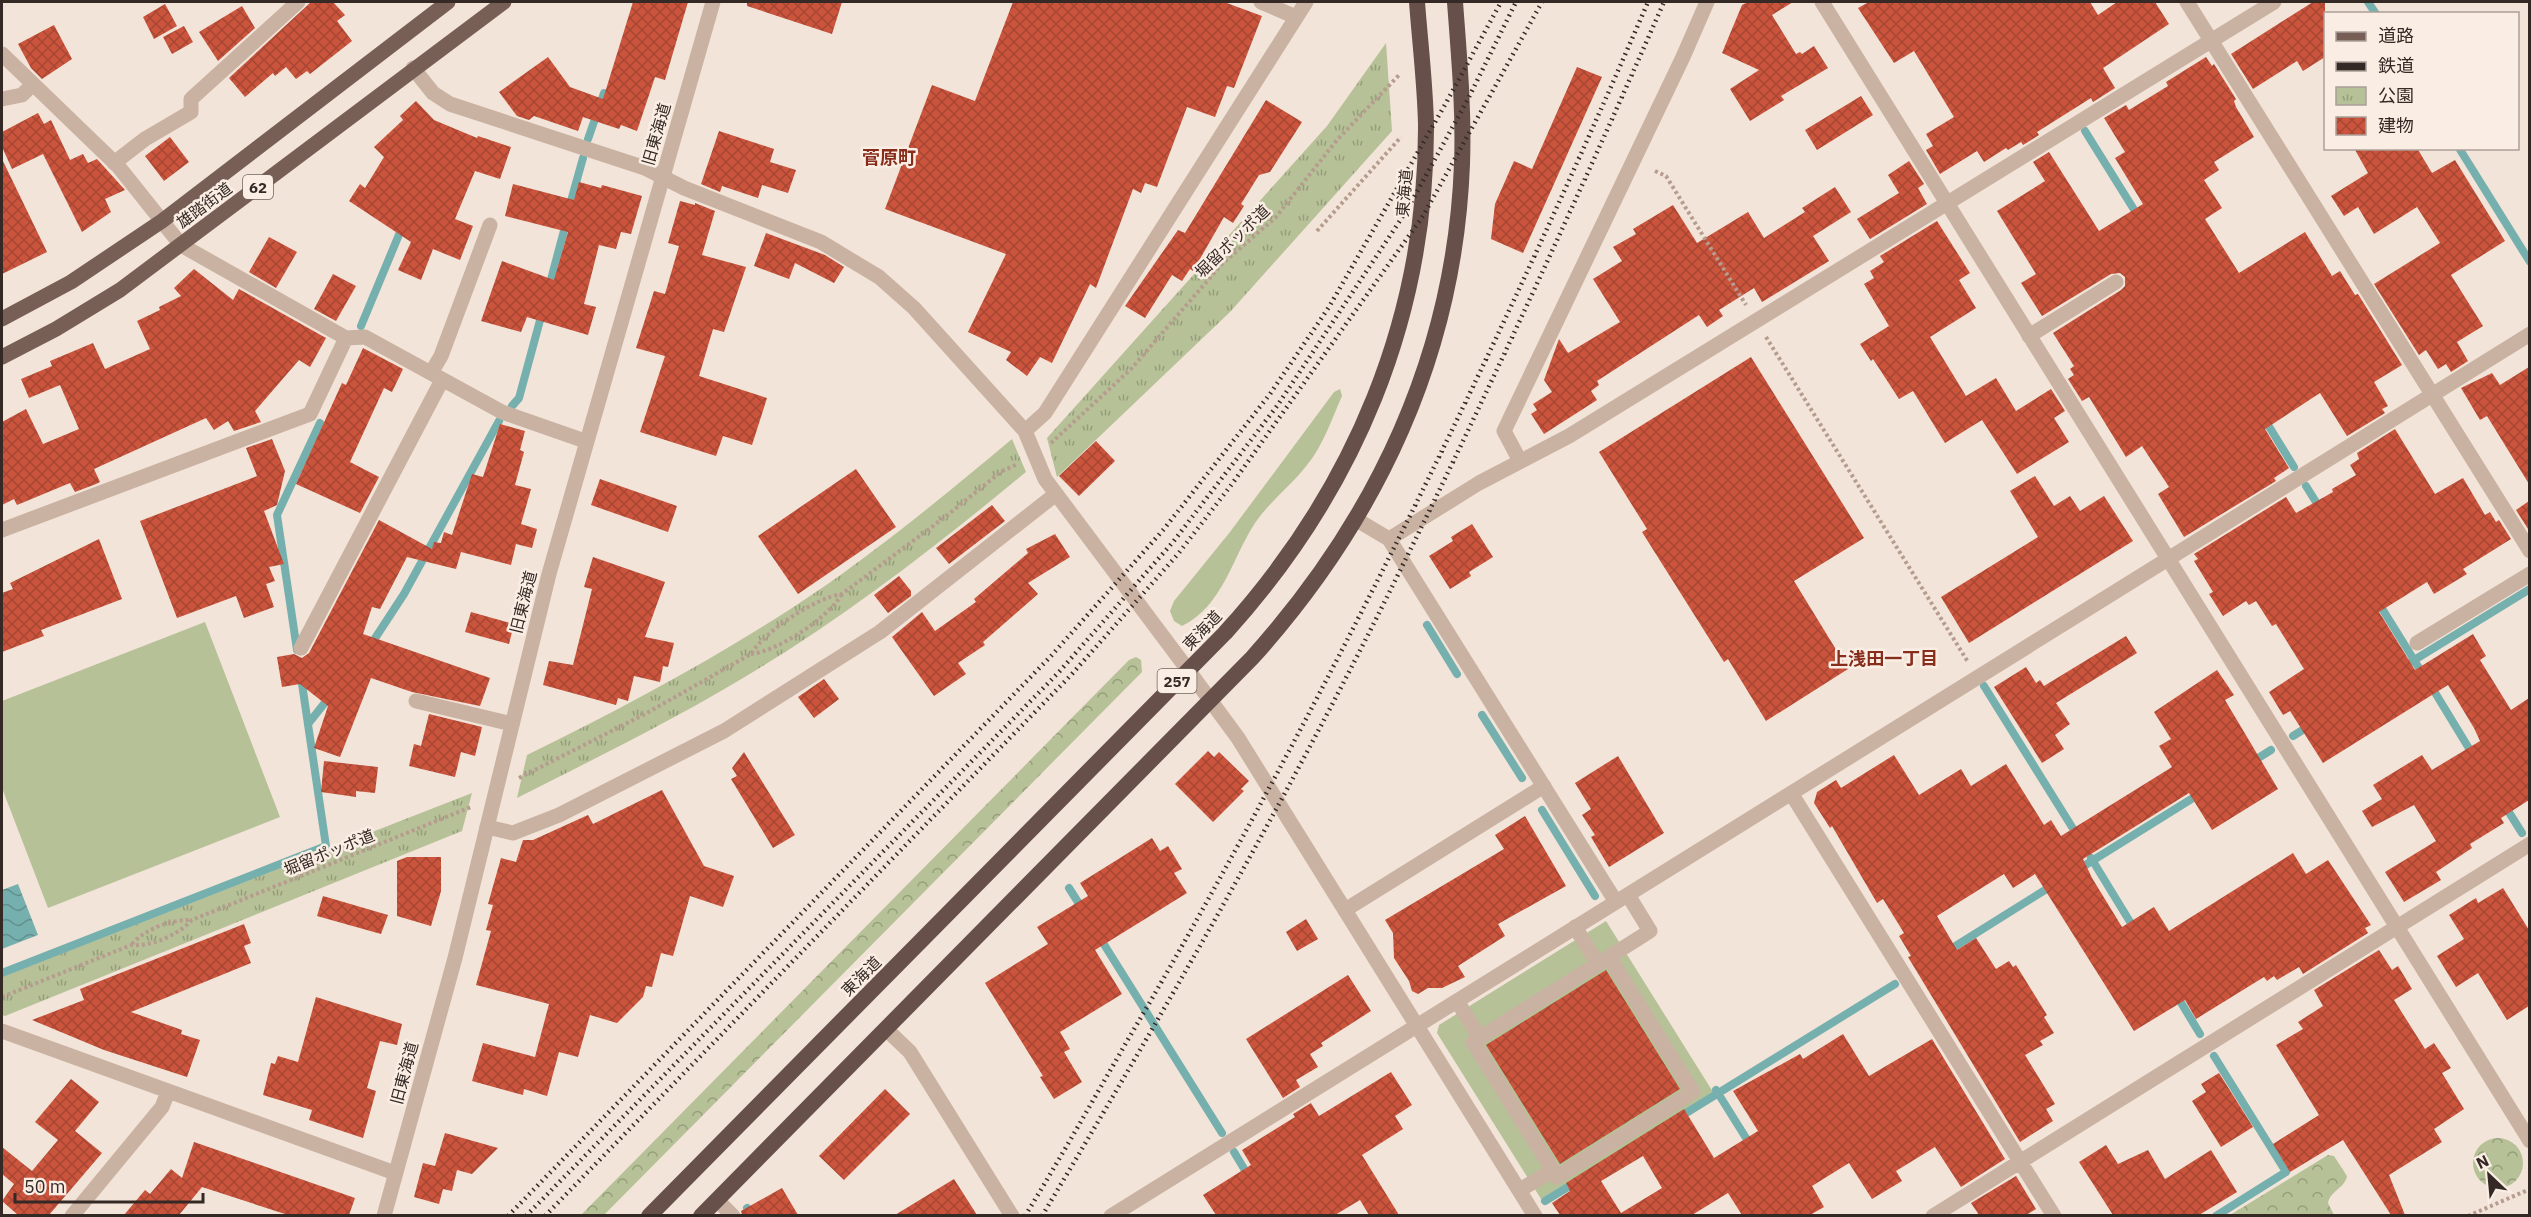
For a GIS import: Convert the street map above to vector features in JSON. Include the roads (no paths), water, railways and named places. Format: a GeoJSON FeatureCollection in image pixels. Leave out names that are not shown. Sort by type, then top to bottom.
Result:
{"type":"FeatureCollection","features":[{"type":"Feature","properties":{"kind":"highway","name":"東海道"},"geometry":{"type":"LineString","coordinates":[[649,1215],[1188,670],[1252,603],[1300,539],[1332,488],[1360,435],[1389,360],[1410,283],[1422,204],[1426,124],[1417,2]]}},
{"type":"Feature","properties":{"kind":"highway","name":"257"},"geometry":{"type":"LineString","coordinates":[[701,1215],[1252,658],[1307,594],[1357,520],[1394,450],[1424,372],[1437,331],[1454,249],[1460,207],[1463,123],[1455,2]]}},
{"type":"Feature","properties":{"kind":"main road","name":"雄踏街道"},"geometry":{"type":"LineString","coordinates":[[2,319],[71,282],[162,221],[448,2]]}},
{"type":"Feature","properties":{"kind":"main road","name":"雄踏街道"},"geometry":{"type":"LineString","coordinates":[[2,357],[112,295],[412,68],[504,2]]}},
{"type":"Feature","properties":{"kind":"street"},"geometry":{"type":"LineString","coordinates":[[114,163],[145,139],[191,112],[191,99],[298,2]]}},
{"type":"Feature","properties":{"kind":"street","name":"旧東海道"},"geometry":{"type":"LineString","coordinates":[[384,1215],[455,958],[585,441],[713,2]]}},
{"type":"Feature","properties":{"kind":"street"},"geometry":{"type":"LineString","coordinates":[[1261,2],[1296,17]]}},
{"type":"Feature","properties":{"kind":"street"},"geometry":{"type":"LineString","coordinates":[[1025,431],[1045,413],[1306,2]]}},
{"type":"Feature","properties":{"kind":"street"},"geometry":{"type":"LineString","coordinates":[[1520,461],[1504,431],[1683,57],[1707,2]]}},
{"type":"Feature","properties":{"kind":"street"},"geometry":{"type":"LineString","coordinates":[[1822,2],[2529,1141]]}},
{"type":"Feature","properties":{"kind":"street"},"geometry":{"type":"LineString","coordinates":[[2187,2],[2529,551]]}},
{"type":"Feature","properties":{"kind":"street"},"geometry":{"type":"LineString","coordinates":[[1389,539],[1479,483],[1569,436],[2274,2]]}},
{"type":"Feature","properties":{"kind":"street"},"geometry":{"type":"LineString","coordinates":[[2,54],[32,86],[114,163],[181,245],[346,338],[365,337],[502,412],[585,441]]}},
{"type":"Feature","properties":{"kind":"street"},"geometry":{"type":"LineString","coordinates":[[412,68],[433,93],[450,104],[645,168],[684,188],[800,232],[861,264],[914,308],[1025,431],[1045,479],[1238,738],[1535,1215]]}},
{"type":"Feature","properties":{"kind":"street"},"geometry":{"type":"LineString","coordinates":[[2,99],[22,95],[32,86]]}},
{"type":"Feature","properties":{"kind":"street"},"geometry":{"type":"LineString","coordinates":[[301,648],[437,376],[441,356],[490,225]]}},
{"type":"Feature","properties":{"kind":"street"},"geometry":{"type":"LineString","coordinates":[[2029,336],[2116,282]]}},
{"type":"Feature","properties":{"kind":"street"},"geometry":{"type":"LineString","coordinates":[[1111,1215],[2529,334]]}},
{"type":"Feature","properties":{"kind":"street"},"geometry":{"type":"LineString","coordinates":[[2,530],[310,414],[346,338]]}},
{"type":"Feature","properties":{"kind":"street"},"geometry":{"type":"LineString","coordinates":[[487,826],[513,833],[559,814],[724,731],[880,632],[1056,494]]}},
{"type":"Feature","properties":{"kind":"street"},"geometry":{"type":"LineString","coordinates":[[1357,520],[1389,539],[1544,786],[1622,898],[1650,931],[1603,961],[1473,1042],[1557,1177],[1693,1092],[1603,961],[1575,927]]}},
{"type":"Feature","properties":{"kind":"street"},"geometry":{"type":"LineString","coordinates":[[2417,643],[2529,574]]}},
{"type":"Feature","properties":{"kind":"street"},"geometry":{"type":"LineString","coordinates":[[416,701],[512,724]]}},
{"type":"Feature","properties":{"kind":"street"},"geometry":{"type":"LineString","coordinates":[[1345,910],[1544,786]]}},
{"type":"Feature","properties":{"kind":"street"},"geometry":{"type":"LineString","coordinates":[[1791,793],[2054,1215]]}},
{"type":"Feature","properties":{"kind":"street"},"geometry":{"type":"LineString","coordinates":[[1933,1215],[2529,844]]}},
{"type":"Feature","properties":{"kind":"street"},"geometry":{"type":"LineString","coordinates":[[1457,1001],[1480,1038]]}},
{"type":"Feature","properties":{"kind":"street"},"geometry":{"type":"LineString","coordinates":[[886,1029],[910,1052],[1012,1215]]}},
{"type":"Feature","properties":{"kind":"street"},"geometry":{"type":"LineString","coordinates":[[2,1031],[395,1173]]}},
{"type":"Feature","properties":{"kind":"street"},"geometry":{"type":"LineString","coordinates":[[72,1215],[162,1107],[168,1092]]}},
{"type":"Feature","properties":{"kind":"street"},"geometry":{"type":"LineString","coordinates":[[1520,1191],[1553,1170]]}},
{"type":"Feature","properties":{"kind":"street"},"geometry":{"type":"LineString","coordinates":[[717,1200],[733,1215]]}},
{"type":"Feature","properties":{"kind":"water"},"geometry":{"type":"Polygon","coordinates":[[[18,884],[38,935],[2,949],[2,890],[18,884]]]}},
{"type":"Feature","properties":{"kind":"waterway"},"geometry":{"type":"LineString","coordinates":[[2368,2],[2375,12]]}},
{"type":"Feature","properties":{"kind":"waterway"},"geometry":{"type":"LineString","coordinates":[[588,139],[604,93]]}},
{"type":"Feature","properties":{"kind":"waterway"},"geometry":{"type":"LineString","coordinates":[[2085,131],[2138,216]]}},
{"type":"Feature","properties":{"kind":"waterway"},"geometry":{"type":"LineString","coordinates":[[2460,150],[2530,262]]}},
{"type":"Feature","properties":{"kind":"waterway"},"geometry":{"type":"LineString","coordinates":[[569,208],[583,158]]}},
{"type":"Feature","properties":{"kind":"waterway"},"geometry":{"type":"LineString","coordinates":[[549,287],[566,223]]}},
{"type":"Feature","properties":{"kind":"waterway"},"geometry":{"type":"LineString","coordinates":[[361,326],[403,225]]}},
{"type":"Feature","properties":{"kind":"waterway"},"geometry":{"type":"LineString","coordinates":[[512,406],[519,398],[542,313]]}},
{"type":"Feature","properties":{"kind":"waterway"},"geometry":{"type":"LineString","coordinates":[[2265,420],[2294,467]]}},
{"type":"Feature","properties":{"kind":"waterway"},"geometry":{"type":"LineString","coordinates":[[370,646],[404,594],[499,421]]}},
{"type":"Feature","properties":{"kind":"waterway"},"geometry":{"type":"LineString","coordinates":[[297,650],[277,515],[320,423]]}},
{"type":"Feature","properties":{"kind":"waterway"},"geometry":{"type":"LineString","coordinates":[[2306,486],[2321,510]]}},
{"type":"Feature","properties":{"kind":"waterway"},"geometry":{"type":"LineString","coordinates":[[2411,662],[2530,589]]}},
{"type":"Feature","properties":{"kind":"waterway"},"geometry":{"type":"LineString","coordinates":[[2378,602],[2424,676]]}},
{"type":"Feature","properties":{"kind":"waterway"},"geometry":{"type":"LineString","coordinates":[[1427,625],[1457,674]]}},
{"type":"Feature","properties":{"kind":"waterway"},"geometry":{"type":"LineString","coordinates":[[2,973],[326,846],[301,677]]}},
{"type":"Feature","properties":{"kind":"waterway"},"geometry":{"type":"LineString","coordinates":[[1984,686],[2077,835]]}},
{"type":"Feature","properties":{"kind":"waterway"},"geometry":{"type":"LineString","coordinates":[[2431,686],[2473,755]]}},
{"type":"Feature","properties":{"kind":"waterway"},"geometry":{"type":"LineString","coordinates":[[308,724],[331,695]]}},
{"type":"Feature","properties":{"kind":"waterway"},"geometry":{"type":"LineString","coordinates":[[1482,715],[1522,778]]}},
{"type":"Feature","properties":{"kind":"waterway"},"geometry":{"type":"LineString","coordinates":[[2293,736],[2309,726]]}},
{"type":"Feature","properties":{"kind":"waterway"},"geometry":{"type":"LineString","coordinates":[[2252,762],[2271,750]]}},
{"type":"Feature","properties":{"kind":"waterway"},"geometry":{"type":"LineString","coordinates":[[2079,869],[2201,793]]}},
{"type":"Feature","properties":{"kind":"waterway"},"geometry":{"type":"LineString","coordinates":[[2505,806],[2522,833]]}},
{"type":"Feature","properties":{"kind":"waterway"},"geometry":{"type":"LineString","coordinates":[[1542,810],[1595,896]]}},
{"type":"Feature","properties":{"kind":"waterway"},"geometry":{"type":"LineString","coordinates":[[2091,858],[2135,930]]}},
{"type":"Feature","properties":{"kind":"waterway"},"geometry":{"type":"LineString","coordinates":[[1946,952],[2053,885]]}},
{"type":"Feature","properties":{"kind":"waterway"},"geometry":{"type":"LineString","coordinates":[[1069,888],[1083,910]]}},
{"type":"Feature","properties":{"kind":"waterway"},"geometry":{"type":"LineString","coordinates":[[1100,938],[1222,1133]]}},
{"type":"Feature","properties":{"kind":"waterway"},"geometry":{"type":"LineString","coordinates":[[1678,1118],[1895,984]]}},
{"type":"Feature","properties":{"kind":"waterway"},"geometry":{"type":"LineString","coordinates":[[2177,996],[2200,1034]]}},
{"type":"Feature","properties":{"kind":"waterway"},"geometry":{"type":"LineString","coordinates":[[2214,1056],[2286,1172],[2216,1216]]}},
{"type":"Feature","properties":{"kind":"waterway"},"geometry":{"type":"LineString","coordinates":[[1716,1090],[1751,1146]]}},
{"type":"Feature","properties":{"kind":"waterway"},"geometry":{"type":"LineString","coordinates":[[1234,1152],[1249,1177]]}},
{"type":"Feature","properties":{"kind":"waterway"},"geometry":{"type":"LineString","coordinates":[[1545,1201],[1576,1182]]}},
{"type":"Feature","properties":{"kind":"waterway"},"geometry":{"type":"LineString","coordinates":[[747,1208],[751,1216]]}},
{"type":"Feature","properties":{"kind":"railway"},"geometry":{"type":"LineString","coordinates":[[508,1216],[1051,656],[1164,529],[1270,394],[1329,307],[1501,2]]}},
{"type":"Feature","properties":{"kind":"railway"},"geometry":{"type":"LineString","coordinates":[[526,1216],[1059,672],[1173,542],[1277,406],[1407,210],[1468,99],[1516,2]]}},
{"type":"Feature","properties":{"kind":"railway"},"geometry":{"type":"LineString","coordinates":[[545,1216],[1072,674],[1178,554],[1232,484],[1423,216],[1542,2]]}},
{"type":"Feature","properties":{"kind":"railway"},"geometry":{"type":"LineString","coordinates":[[1025,1216],[1219,880],[1350,634],[1534,257],[1648,2]]}},
{"type":"Feature","properties":{"kind":"railway"},"geometry":{"type":"LineString","coordinates":[[1042,1216],[1261,837],[1383,605],[1492,380],[1664,2]]}},
{"type":"Feature","properties":{"kind":"district","name":"菅原町"},"geometry":{"type":"Point","coordinates":[889,157]}},
{"type":"Feature","properties":{"kind":"district","name":"上浅田一丁目"},"geometry":{"type":"Point","coordinates":[1884,658]}}]}
